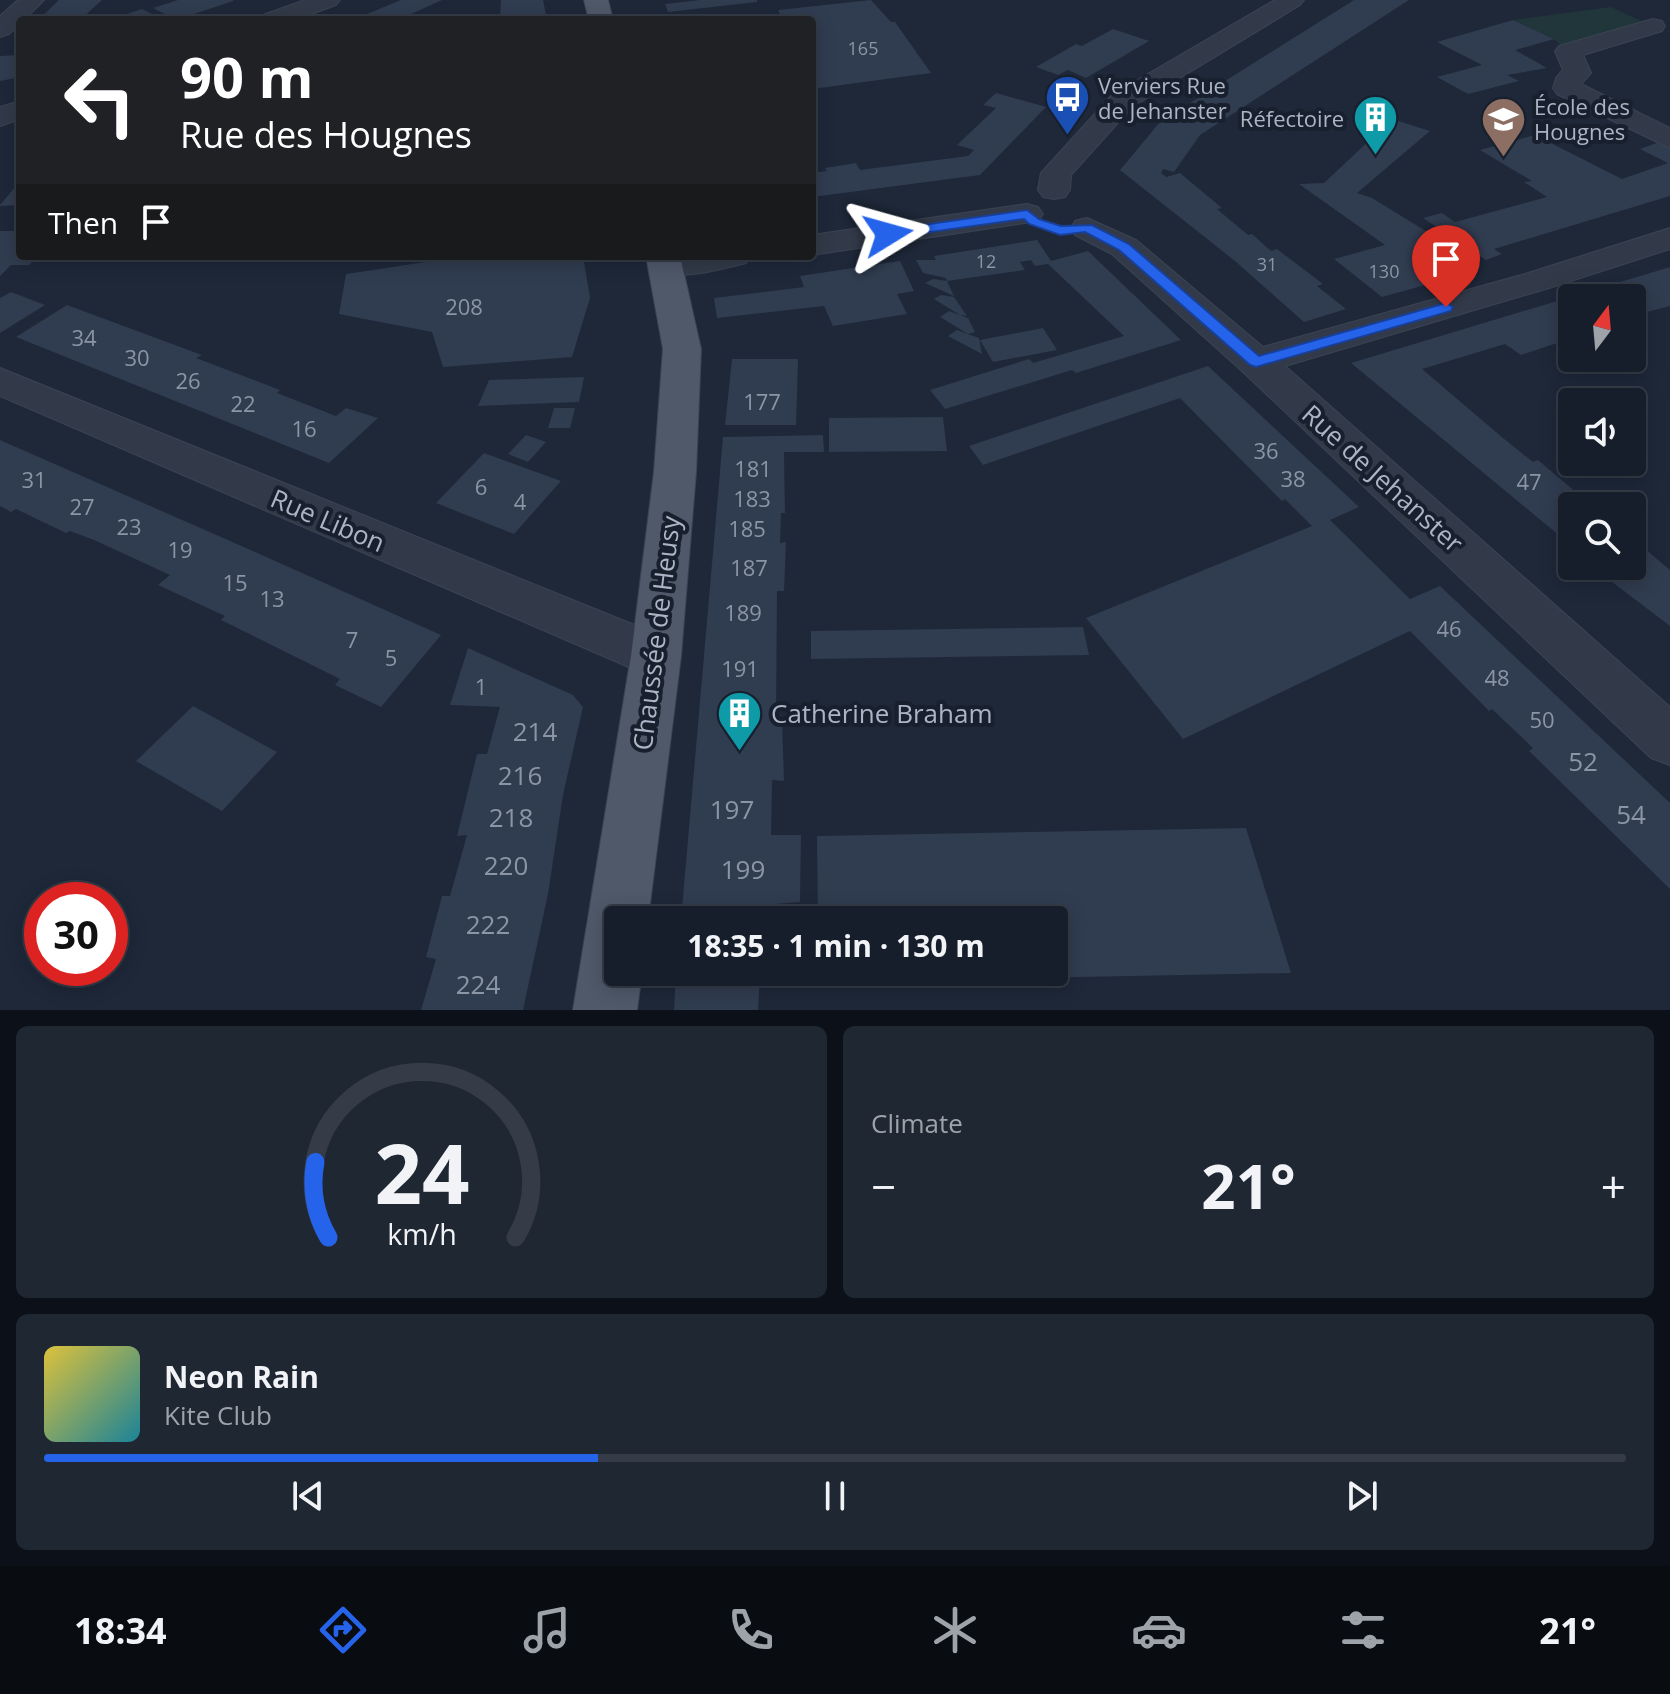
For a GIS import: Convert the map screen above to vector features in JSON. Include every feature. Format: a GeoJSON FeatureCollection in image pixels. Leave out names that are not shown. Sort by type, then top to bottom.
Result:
{"type":"FeatureCollection","features":[{"type":"Feature","properties":{"kind":"main road","name":"Chaussée de Heusy"},"geometry":{"type":"LineString","coordinates":[[605,1010],[656,656],[675,472],[682,349],[664,261]]}},
{"type":"Feature","properties":{"kind":"street"},"geometry":{"type":"LineString","coordinates":[[0,29],[32,0]]}},
{"type":"Feature","properties":{"kind":"street"},"geometry":{"type":"LineString","coordinates":[[283,16],[328,0]]}},
{"type":"Feature","properties":{"kind":"street"},"geometry":{"type":"LineString","coordinates":[[816,244],[1027,214],[1025,208],[1030,197],[1055,181],[1122,101],[1292,0]]}},
{"type":"Feature","properties":{"kind":"street"},"geometry":{"type":"LineString","coordinates":[[1653,26],[1568,51],[1578,73],[1569,78],[1567,88],[1670,139]]}},
{"type":"Feature","properties":{"kind":"street"},"geometry":{"type":"LineString","coordinates":[[1055,181],[1087,196],[1100,207],[1101,219],[1087,228]]}},
{"type":"Feature","properties":{"kind":"street","name":"Rue de Jehanster"},"geometry":{"type":"LineString","coordinates":[[1027,214],[1034,222],[1060,231],[1087,228],[1124,247],[1256,362],[1670,741]]}},
{"type":"Feature","properties":{"kind":"street"},"geometry":{"type":"LineString","coordinates":[[1256,362],[1522,285],[1670,238]]}},
{"type":"Feature","properties":{"kind":"street","name":"Rue Libon"},"geometry":{"type":"LineString","coordinates":[[0,381],[656,656]]}},
{"type":"Feature","properties":{"kind":"green space"},"geometry":{"type":"Polygon","coordinates":[[[1611,7],[1650,25],[1568,51],[1554,39],[1513,20],[1611,7]]]}},
{"type":"Feature","properties":{"kind":"building"},"geometry":{"type":"Polygon","coordinates":[[[59,0],[102,0],[84,16],[42,16],[59,0]]]}},
{"type":"Feature","properties":{"kind":"building"},"geometry":{"type":"Polygon","coordinates":[[[178,0],[233,0],[188,16],[168,16],[153,8],[178,0]]]}},
{"type":"Feature","properties":{"kind":"building"},"geometry":{"type":"Polygon","coordinates":[[[401,0],[442,0],[407,16],[362,16],[401,0]]]}},
{"type":"Feature","properties":{"kind":"building"},"geometry":{"type":"Polygon","coordinates":[[[501,0],[543,0],[546,16],[508,16],[500,16],[501,0]]]}},
{"type":"Feature","properties":{"kind":"building"},"geometry":{"type":"Polygon","coordinates":[[[700,0],[757,2],[668,12],[665,4],[700,0]]]}},
{"type":"Feature","properties":{"kind":"building"},"geometry":{"type":"Polygon","coordinates":[[[871,0],[891,22],[895,22],[931,73],[816,88],[816,16],[781,16],[778,10],[871,0]]]}},
{"type":"Feature","properties":{"kind":"building"},"geometry":{"type":"Polygon","coordinates":[[[1354,0],[1409,0],[1200,135],[1174,172],[1163,169],[1161,173],[1166,177],[1180,173],[1222,208],[1217,209],[1248,235],[1252,234],[1271,251],[1277,249],[1323,284],[1317,286],[1346,309],[1304,322],[1235,261],[1120,170],[1160,122],[1354,0]]]}},
{"type":"Feature","properties":{"kind":"building"},"geometry":{"type":"Polygon","coordinates":[[[142,9],[156,16],[121,16],[142,9]]]}},
{"type":"Feature","properties":{"kind":"building"},"geometry":{"type":"Polygon","coordinates":[[[1513,20],[1554,39],[1515,50],[1547,68],[1507,75],[1519,81],[1468,94],[1437,77],[1482,65],[1437,42],[1513,20]]]}},
{"type":"Feature","properties":{"kind":"building"},"geometry":{"type":"Polygon","coordinates":[[[1113,29],[1149,41],[1086,78],[1068,70],[1058,75],[1036,67],[1076,44],[1082,46],[1113,29]]]}},
{"type":"Feature","properties":{"kind":"building"},"geometry":{"type":"Polygon","coordinates":[[[16,55],[16,78],[0,81],[0,56],[16,55]]]}},
{"type":"Feature","properties":{"kind":"building"},"geometry":{"type":"Polygon","coordinates":[[[996,93],[1046,107],[980,175],[816,196],[816,172],[827,171],[825,168],[856,163],[860,170],[968,156],[974,150],[957,145],[996,108],[983,105],[996,93]]]}},
{"type":"Feature","properties":{"kind":"building"},"geometry":{"type":"Polygon","coordinates":[[[1392,119],[1430,131],[1357,193],[1372,198],[1429,233],[1445,246],[1424,253],[1444,266],[1451,264],[1465,274],[1382,297],[1334,259],[1385,245],[1299,184],[1324,183],[1392,119]]]}},
{"type":"Feature","properties":{"kind":"building"},"geometry":{"type":"Polygon","coordinates":[[[1535,135],[1622,179],[1668,163],[1640,149],[1665,140],[1670,142],[1670,196],[1494,249],[1502,254],[1486,260],[1423,218],[1442,213],[1455,222],[1547,197],[1524,182],[1532,181],[1480,150],[1535,135]]]}},
{"type":"Feature","properties":{"kind":"building"},"geometry":{"type":"Polygon","coordinates":[[[16,186],[16,205],[0,205],[16,186]]]}},
{"type":"Feature","properties":{"kind":"building"},"geometry":{"type":"Polygon","coordinates":[[[0,231],[16,231],[16,260],[34,260],[29,265],[11,265],[0,276],[0,231]]]}},
{"type":"Feature","properties":{"kind":"building"},"geometry":{"type":"Polygon","coordinates":[[[1037,240],[1051,261],[1088,251],[1181,340],[945,409],[930,390],[1029,359],[1033,363],[1124,336],[1048,264],[1035,266],[1031,260],[1020,262],[1025,270],[947,281],[946,278],[923,273],[916,260],[936,260],[934,256],[1037,240]]]}},
{"type":"Feature","properties":{"kind":"building"},"geometry":{"type":"Polygon","coordinates":[[[439,260],[584,260],[590,298],[572,357],[443,367],[432,332],[339,314],[346,274],[439,260]]]}},
{"type":"Feature","properties":{"kind":"building"},"geometry":{"type":"Polygon","coordinates":[[[900,261],[914,291],[897,294],[907,314],[833,326],[824,306],[717,318],[714,298],[804,287],[800,276],[900,261]]]}},
{"type":"Feature","properties":{"kind":"building"},"geometry":{"type":"Polygon","coordinates":[[[1670,267],[1670,306],[1646,312],[1646,284],[1614,284],[1670,267]]]}},
{"type":"Feature","properties":{"kind":"building"},"geometry":{"type":"Polygon","coordinates":[[[933,279],[947,281],[954,296],[925,283],[933,279]]]}},
{"type":"Feature","properties":{"kind":"building"},"geometry":{"type":"Polygon","coordinates":[[[11,292],[45,305],[0,333],[0,298],[11,292]]]}},
{"type":"Feature","properties":{"kind":"building"},"geometry":{"type":"Polygon","coordinates":[[[941,295],[954,297],[967,316],[934,299],[941,295]]]}},
{"type":"Feature","properties":{"kind":"building"},"geometry":{"type":"Polygon","coordinates":[[[1558,301],[1558,343],[1521,355],[1505,344],[1422,369],[1503,438],[1533,462],[1538,460],[1576,492],[1558,492],[1558,534],[1351,363],[1558,301]]]}},
{"type":"Feature","properties":{"kind":"building"},"geometry":{"type":"Polygon","coordinates":[[[67,305],[202,355],[196,358],[280,390],[277,393],[336,416],[346,408],[378,418],[329,463],[16,337],[67,305]]]}},
{"type":"Feature","properties":{"kind":"building"},"geometry":{"type":"Polygon","coordinates":[[[949,311],[968,318],[975,332],[968,334],[940,317],[949,311]]]}},
{"type":"Feature","properties":{"kind":"building"},"geometry":{"type":"Polygon","coordinates":[[[1043,328],[1057,350],[993,362],[980,340],[1043,328]]]}},
{"type":"Feature","properties":{"kind":"building"},"geometry":{"type":"Polygon","coordinates":[[[957,330],[979,338],[982,354],[948,336],[957,330]]]}},
{"type":"Feature","properties":{"kind":"building"},"geometry":{"type":"Polygon","coordinates":[[[732,359],[798,359],[796,425],[725,425],[732,359]]]}},
{"type":"Feature","properties":{"kind":"building"},"geometry":{"type":"Polygon","coordinates":[[[1208,366],[1359,507],[1330,520],[1410,599],[1440,586],[1670,803],[1670,889],[1529,751],[1533,748],[1492,709],[1489,711],[1410,631],[1183,739],[1086,618],[1312,526],[1285,499],[1282,501],[1180,398],[983,465],[969,446],[1208,366]]]}},
{"type":"Feature","properties":{"kind":"building"},"geometry":{"type":"Polygon","coordinates":[[[584,377],[579,402],[478,406],[489,380],[584,377]]]}},
{"type":"Feature","properties":{"kind":"building"},"geometry":{"type":"Polygon","coordinates":[[[554,408],[575,408],[570,428],[548,428],[554,408]]]}},
{"type":"Feature","properties":{"kind":"building"},"geometry":{"type":"Polygon","coordinates":[[[943,417],[947,451],[829,452],[829,418],[943,417]]]}},
{"type":"Feature","properties":{"kind":"building"},"geometry":{"type":"Polygon","coordinates":[[[526,435],[546,442],[528,462],[508,454],[526,435]]]}},
{"type":"Feature","properties":{"kind":"building"},"geometry":{"type":"Polygon","coordinates":[[[823,435],[824,452],[784,452],[785,513],[781,513],[780,543],[786,542],[784,591],[777,591],[776,722],[782,722],[784,781],[772,780],[771,835],[801,835],[800,902],[775,906],[682,906],[723,437],[823,435]]]}},
{"type":"Feature","properties":{"kind":"building"},"geometry":{"type":"Polygon","coordinates":[[[0,440],[441,635],[381,707],[335,685],[340,679],[221,620],[225,616],[158,585],[170,575],[94,540],[70,531],[66,533],[16,509],[11,512],[0,506],[0,440]]]}},
{"type":"Feature","properties":{"kind":"building"},"geometry":{"type":"Polygon","coordinates":[[[484,453],[561,481],[514,534],[436,503],[484,453]]]}},
{"type":"Feature","properties":{"kind":"building"},"geometry":{"type":"Polygon","coordinates":[[[1646,550],[1670,570],[1670,626],[1609,580],[1646,580],[1646,550]]]}},
{"type":"Feature","properties":{"kind":"building"},"geometry":{"type":"Polygon","coordinates":[[[1083,627],[1089,655],[811,659],[811,631],[1083,627]]]}},
{"type":"Feature","properties":{"kind":"building"},"geometry":{"type":"Polygon","coordinates":[[[468,648],[573,695],[583,707],[563,795],[548,894],[523,1010],[421,1010],[436,959],[426,957],[442,896],[450,896],[467,835],[457,836],[477,754],[487,754],[500,707],[450,705],[468,648]]]}},
{"type":"Feature","properties":{"kind":"building"},"geometry":{"type":"Polygon","coordinates":[[[193,706],[277,752],[222,811],[136,761],[193,706]]]}},
{"type":"Feature","properties":{"kind":"building"},"geometry":{"type":"Polygon","coordinates":[[[1246,828],[1291,973],[1068,977],[1068,906],[818,906],[817,836],[1246,828]]]}},
{"type":"Feature","properties":{"kind":"building"},"geometry":{"type":"Polygon","coordinates":[[[675,986],[759,986],[758,1010],[674,1010],[675,986]]]}},
{"type":"Feature","properties":{"kind":"place","name":"Verviers Rue de Jehanster"},"geometry":{"type":"Point","coordinates":[1067,137]}},
{"type":"Feature","properties":{"kind":"place","name":"Réfectoire"},"geometry":{"type":"Point","coordinates":[1375,157]}},
{"type":"Feature","properties":{"kind":"place","name":"École des Hougnes"},"geometry":{"type":"Point","coordinates":[1503,158]}},
{"type":"Feature","properties":{"kind":"place","name":"Catherine Braham"},"geometry":{"type":"Point","coordinates":[740,752]}},
{"type":"Feature","properties":{"kind":"route"},"geometry":{"type":"LineString","coordinates":[[888,234],[1027,214],[1034,222],[1060,231],[1087,228],[1124,247],[1256,362],[1446,307]]}}]}
